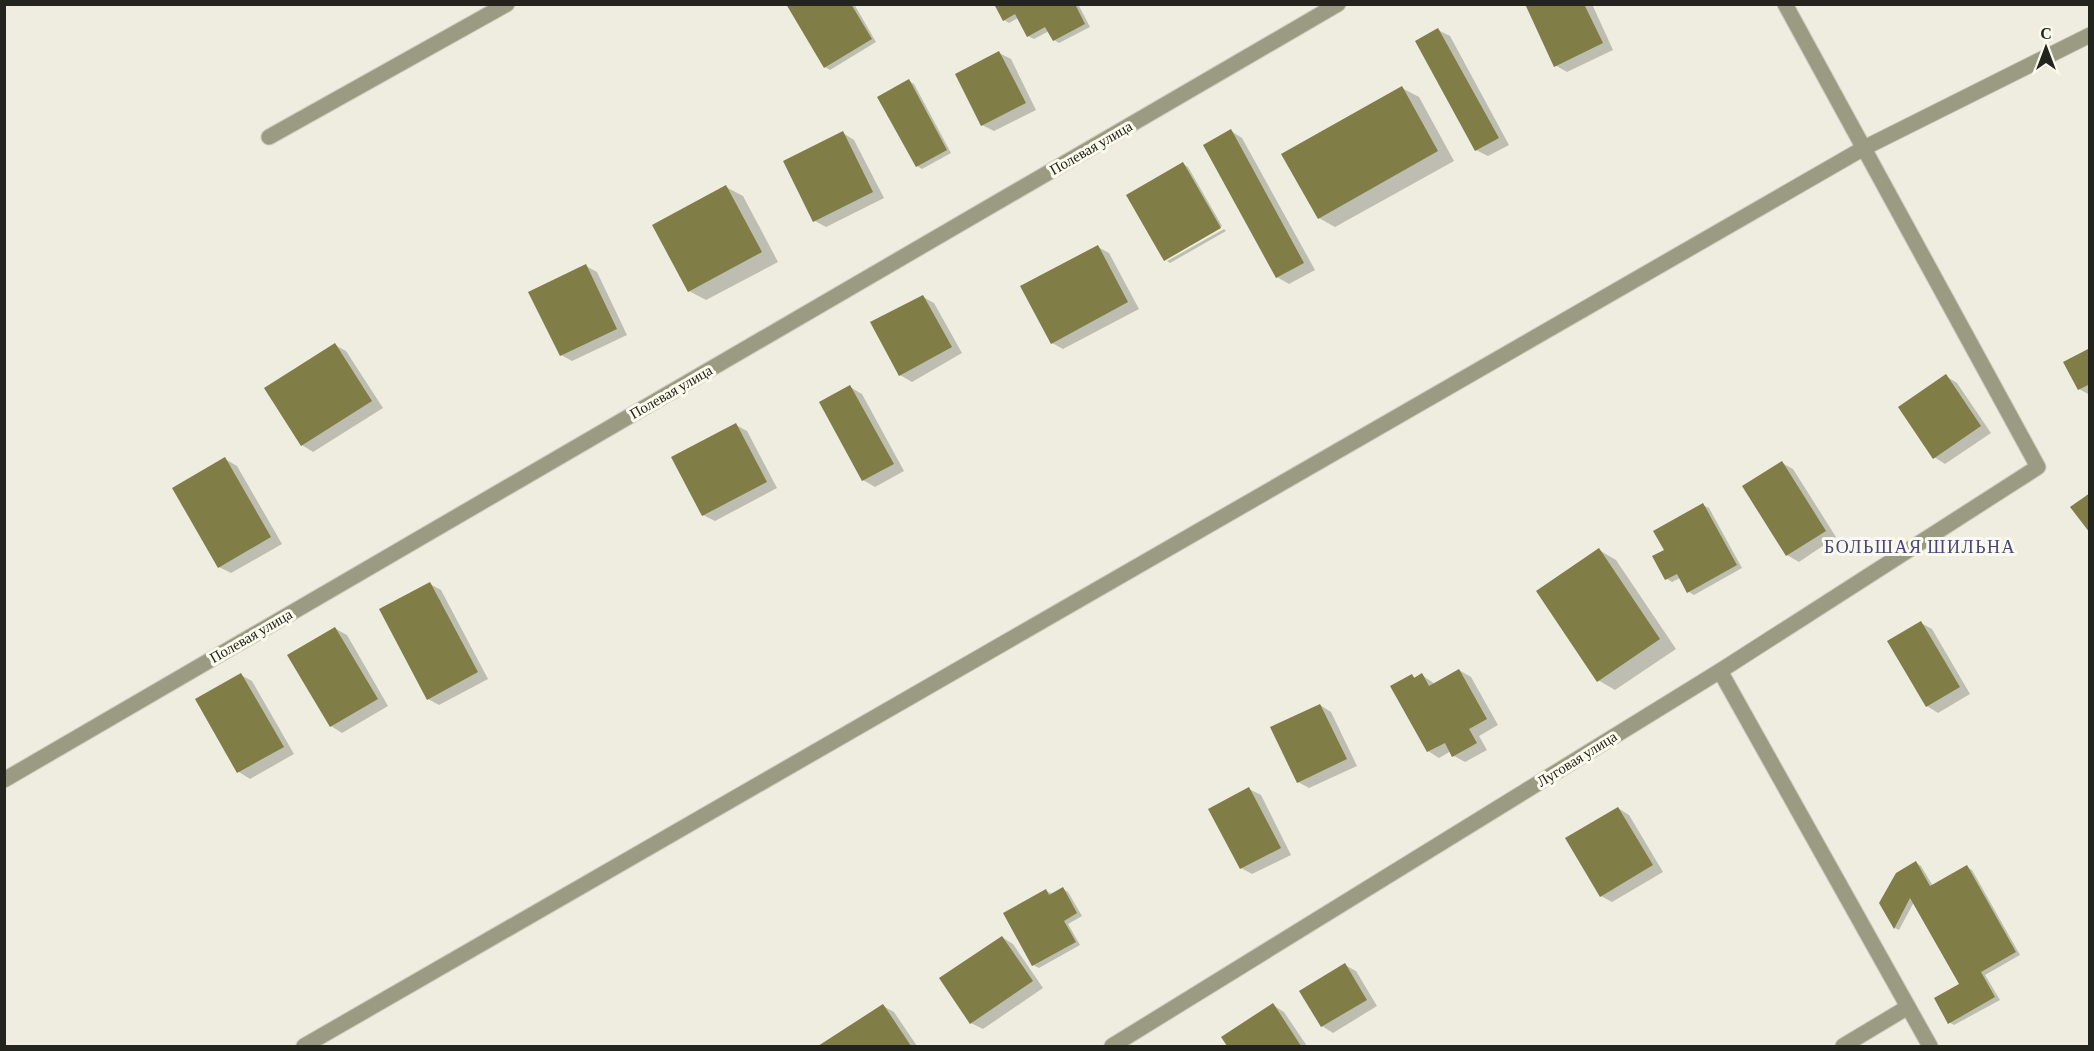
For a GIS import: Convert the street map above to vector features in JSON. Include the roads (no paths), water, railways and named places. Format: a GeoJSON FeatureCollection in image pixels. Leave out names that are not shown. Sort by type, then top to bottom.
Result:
{"type":"FeatureCollection","features":[{"type":"Feature","properties":{"kind":"street"},"geometry":{"type":"LineString","coordinates":[[269,137],[507,4]]}},
{"type":"Feature","properties":{"kind":"street","name":"Полевая улица"},"geometry":{"type":"LineString","coordinates":[[4,780],[1338,4]]}},
{"type":"Feature","properties":{"kind":"street"},"geometry":{"type":"LineString","coordinates":[[1785,4],[1864,148]]}},
{"type":"Feature","properties":{"kind":"street"},"geometry":{"type":"LineString","coordinates":[[304,1047],[1864,148],[2090,35]]}},
{"type":"Feature","properties":{"kind":"street","name":"Луговая улица"},"geometry":{"type":"LineString","coordinates":[[1113,1047],[1720,671],[2038,466],[1864,148]]}},
{"type":"Feature","properties":{"kind":"street"},"geometry":{"type":"LineString","coordinates":[[1720,671],[1930,1047]]}},
{"type":"Feature","properties":{"kind":"street"},"geometry":{"type":"LineString","coordinates":[[1843,1047],[1908,1007]]}},
{"type":"Feature","properties":{"kind":"district","name":"БОЛЬШАЯ ШИЛЬНА"},"geometry":{"type":"Point","coordinates":[1920,547]}}]}
